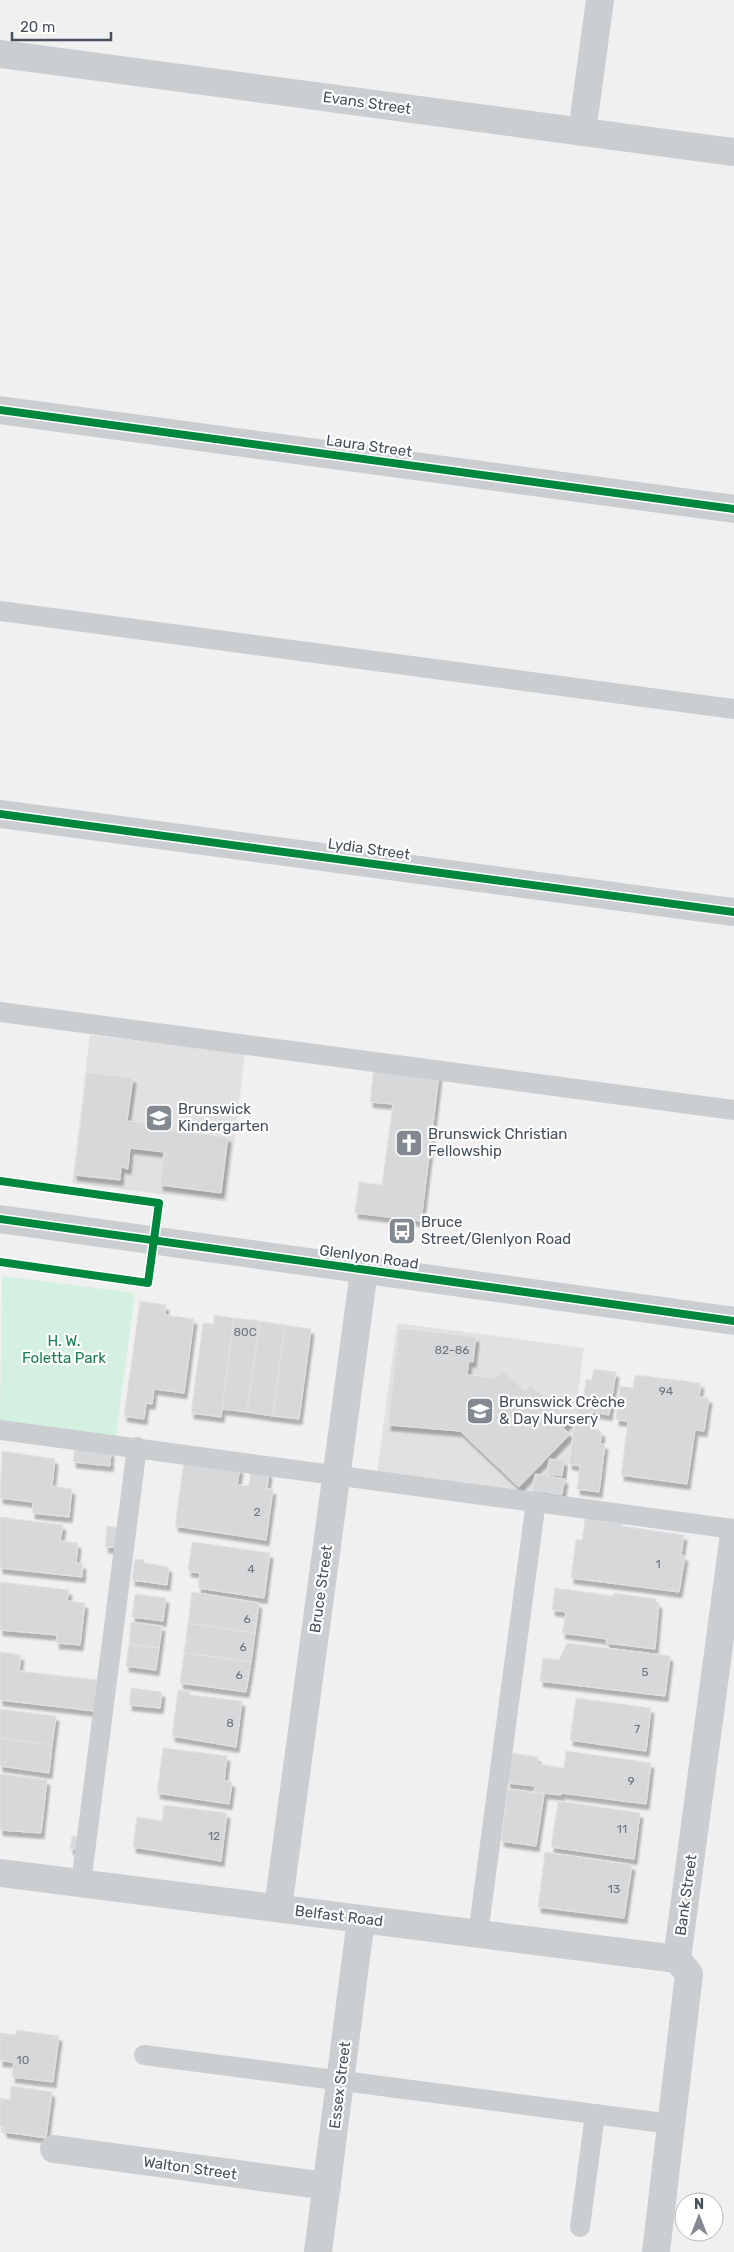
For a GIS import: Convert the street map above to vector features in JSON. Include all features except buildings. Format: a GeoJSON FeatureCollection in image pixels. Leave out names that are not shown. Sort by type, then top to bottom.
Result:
{"type":"FeatureCollection","features":[{"type":"Feature","properties":{"kind":"street"},"geometry":{"type":"LineString","coordinates":[[582,132],[600,0]]}},
{"type":"Feature","properties":{"kind":"street","name":"Evans Street"},"geometry":{"type":"LineString","coordinates":[[0,54],[734,152]]}},
{"type":"Feature","properties":{"kind":"street","name":"Laura Street"},"geometry":{"type":"LineString","coordinates":[[0,410],[734,508]]}},
{"type":"Feature","properties":{"kind":"street","name":"Lydia Street"},"geometry":{"type":"LineString","coordinates":[[0,814],[734,912]]}},
{"type":"Feature","properties":{"kind":"street","name":"Glenlyon Road"},"geometry":{"type":"LineString","coordinates":[[0,1219],[734,1321]]}},
{"type":"Feature","properties":{"kind":"street","name":"Bruce Street"},"geometry":{"type":"LineString","coordinates":[[278,1908],[364,1270]]}},
{"type":"Feature","properties":{"kind":"street","name":"Bank Street"},"geometry":{"type":"LineString","coordinates":[[677,1960],[734,1534]]}},
{"type":"Feature","properties":{"kind":"street","name":"Belfast Road"},"geometry":{"type":"LineString","coordinates":[[0,1873],[677,1960]]}},
{"type":"Feature","properties":{"kind":"street","name":"Essex Street"},"geometry":{"type":"LineString","coordinates":[[318,2252],[361,1919]]}},
{"type":"Feature","properties":{"kind":"street"},"geometry":{"type":"LineString","coordinates":[[656,2252],[690,1974],[677,1960]]}},
{"type":"Feature","properties":{"kind":"street","name":"Walton Street"},"geometry":{"type":"LineString","coordinates":[[54,2149],[327,2186]]}},
{"type":"Feature","properties":{"kind":"lane"},"geometry":{"type":"LineString","coordinates":[[0,611],[734,709]]}},
{"type":"Feature","properties":{"kind":"lane"},"geometry":{"type":"LineString","coordinates":[[0,1012],[734,1110]]}},
{"type":"Feature","properties":{"kind":"lane"},"geometry":{"type":"LineString","coordinates":[[0,1430],[734,1529]]}},
{"type":"Feature","properties":{"kind":"lane"},"geometry":{"type":"LineString","coordinates":[[81,1883],[137,1447]]}},
{"type":"Feature","properties":{"kind":"lane"},"geometry":{"type":"LineString","coordinates":[[478,1934],[536,1501]]}},
{"type":"Feature","properties":{"kind":"lane"},"geometry":{"type":"LineString","coordinates":[[144,2055],[671,2124]]}},
{"type":"Feature","properties":{"kind":"lane"},"geometry":{"type":"LineString","coordinates":[[580,2228],[595,2114]]}},
{"type":"Feature","properties":{"kind":"shaded area","name":"Brunswick Kindergarten"},"geometry":{"type":"Polygon","coordinates":[[[90,1035],[245,1053],[227,1202],[72,1183],[90,1035]]]}},
{"type":"Feature","properties":{"kind":"shaded area","name":"Brunswick Crèche & Day Nursery"},"geometry":{"type":"Polygon","coordinates":[[[397,1323],[584,1348],[564,1497],[377,1473],[397,1323]]]}},
{"type":"Feature","properties":{"kind":"green space","name":"H. W. Foletta Park"},"geometry":{"type":"Polygon","coordinates":[[[2,1276],[135,1293],[116,1436],[0,1421],[2,1276]]]}},
{"type":"Feature","properties":{"kind":"cycle path"},"geometry":{"type":"LineString","coordinates":[[0,410],[734,509]]}},
{"type":"Feature","properties":{"kind":"cycle path"},"geometry":{"type":"LineString","coordinates":[[0,814],[734,912]]}},
{"type":"Feature","properties":{"kind":"cycle path"},"geometry":{"type":"LineString","coordinates":[[0,1181],[159,1203],[148,1283],[0,1262]]}},
{"type":"Feature","properties":{"kind":"cycle path"},"geometry":{"type":"LineString","coordinates":[[0,1219],[734,1321]]}},
{"type":"Feature","properties":{"kind":"place","name":"Brunswick Kindergarten"},"geometry":{"type":"Point","coordinates":[159,1118]}},
{"type":"Feature","properties":{"kind":"place","name":"Brunswick Christian Fellowship"},"geometry":{"type":"Point","coordinates":[409,1143]}},
{"type":"Feature","properties":{"kind":"place","name":"Bruce Street/Glenlyon Road"},"geometry":{"type":"Point","coordinates":[402,1231]}},
{"type":"Feature","properties":{"kind":"place","name":"Brunswick Crèche & Day Nursery"},"geometry":{"type":"Point","coordinates":[480,1411]}}]}
